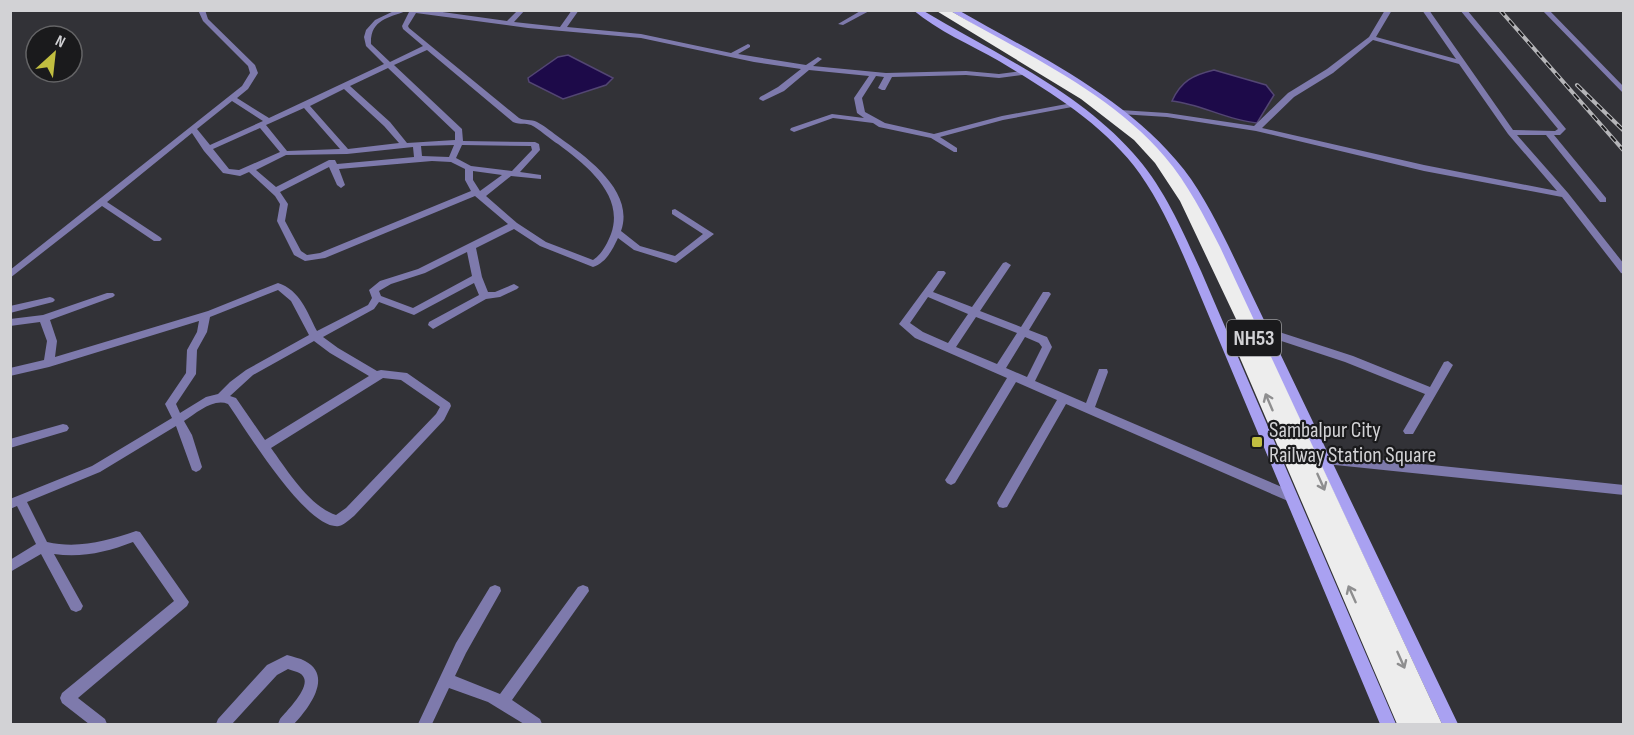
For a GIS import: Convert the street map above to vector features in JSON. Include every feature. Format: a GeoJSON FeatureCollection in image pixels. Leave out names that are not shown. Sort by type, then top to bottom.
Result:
{"type":"FeatureCollection","features":[{"type":"Feature","properties":{"kind":"highway","name":"NH53"},"geometry":{"type":"LineString","coordinates":[[929,10],[975,34],[1110,113],[1160,160],[1175,181],[1210,244],[1301,457],[1409,724]]}},
{"type":"Feature","properties":{"kind":"highway","name":"NH53"},"geometry":{"type":"LineString","coordinates":[[940,10],[975,34]]}},
{"type":"Feature","properties":{"kind":"highway","name":"NH53"},"geometry":{"type":"LineString","coordinates":[[1301,457],[1430,724]]}},
{"type":"Feature","properties":{"kind":"main road"},"geometry":{"type":"LineString","coordinates":[[916,10],[1072,105],[1131,155],[1157,194],[1204,294],[1301,457],[1450,724]]}},
{"type":"Feature","properties":{"kind":"main road"},"geometry":{"type":"LineString","coordinates":[[952,10],[1082,85],[1120,112],[1157,144],[1194,192],[1264,331],[1301,457],[1292,497],[1388,724]]}},
{"type":"Feature","properties":{"kind":"street"},"geometry":{"type":"LineString","coordinates":[[10,275],[232,98],[249,80],[254,73],[251,65],[205,20],[201,10]]}},
{"type":"Feature","properties":{"kind":"street"},"geometry":{"type":"LineString","coordinates":[[509,23],[522,10]]}},
{"type":"Feature","properties":{"kind":"street"},"geometry":{"type":"LineString","coordinates":[[562,29],[576,10]]}},
{"type":"Feature","properties":{"kind":"street"},"geometry":{"type":"LineString","coordinates":[[841,24],[868,10]]}},
{"type":"Feature","properties":{"kind":"street"},"geometry":{"type":"LineString","coordinates":[[1256,129],[1290,95],[1330,71],[1372,38],[1389,10]]}},
{"type":"Feature","properties":{"kind":"street"},"geometry":{"type":"LineString","coordinates":[[1425,10],[1511,132],[1565,195],[1623,271]]}},
{"type":"Feature","properties":{"kind":"street"},"geometry":{"type":"LineString","coordinates":[[1463,10],[1562,129],[1557,133],[1511,132]]}},
{"type":"Feature","properties":{"kind":"street"},"geometry":{"type":"LineString","coordinates":[[1545,10],[1623,92]]}},
{"type":"Feature","properties":{"kind":"street"},"geometry":{"type":"LineString","coordinates":[[410,11],[405,27],[427,47],[525,123],[535,124],[592,168],[608,185],[619,202],[622,219],[618,232],[600,261],[591,263],[543,244],[514,225],[478,193],[469,180],[469,168]]}},
{"type":"Feature","properties":{"kind":"street"},"geometry":{"type":"LineString","coordinates":[[452,159],[459,142],[459,131],[449,119],[368,45],[366,36],[372,24],[410,11],[439,12],[509,23],[641,36],[732,55],[806,67],[889,75],[966,73],[999,76],[1019,72]]}},
{"type":"Feature","properties":{"kind":"street"},"geometry":{"type":"LineString","coordinates":[[1372,38],[1460,62]]}},
{"type":"Feature","properties":{"kind":"street"},"geometry":{"type":"LineString","coordinates":[[732,55],[747,46]]}},
{"type":"Feature","properties":{"kind":"street"},"geometry":{"type":"LineString","coordinates":[[207,149],[427,47]]}},
{"type":"Feature","properties":{"kind":"street"},"geometry":{"type":"LineString","coordinates":[[763,99],[791,82],[818,59]]}},
{"type":"Feature","properties":{"kind":"street"},"geometry":{"type":"LineString","coordinates":[[871,120],[861,113],[858,98],[874,74]]}},
{"type":"Feature","properties":{"kind":"street"},"geometry":{"type":"LineString","coordinates":[[882,88],[889,75]]}},
{"type":"Feature","properties":{"kind":"street"},"geometry":{"type":"LineString","coordinates":[[345,86],[374,110],[405,146]]}},
{"type":"Feature","properties":{"kind":"street"},"geometry":{"type":"LineString","coordinates":[[232,98],[265,123],[285,153]]}},
{"type":"Feature","properties":{"kind":"street"},"geometry":{"type":"LineString","coordinates":[[305,105],[347,152]]}},
{"type":"Feature","properties":{"kind":"street"},"geometry":{"type":"LineString","coordinates":[[794,130],[832,116],[871,120],[913,134],[934,136],[1002,118],[1072,105]]}},
{"type":"Feature","properties":{"kind":"street"},"geometry":{"type":"LineString","coordinates":[[1120,112],[1167,115],[1256,129],[1424,168],[1565,195]]}},
{"type":"Feature","properties":{"kind":"street"},"geometry":{"type":"LineString","coordinates":[[193,129],[226,171],[240,173],[285,153],[332,161],[452,159],[469,168],[538,177]]}},
{"type":"Feature","properties":{"kind":"street"},"geometry":{"type":"LineString","coordinates":[[1548,133],[1604,200]]}},
{"type":"Feature","properties":{"kind":"street"},"geometry":{"type":"LineString","coordinates":[[934,136],[954,150]]}},
{"type":"Feature","properties":{"kind":"street"},"geometry":{"type":"LineString","coordinates":[[250,169],[275,191],[284,204],[281,221],[297,253],[311,258],[384,232],[478,193],[512,173],[536,150],[535,144],[459,142],[347,152],[275,191]]}},
{"type":"Feature","properties":{"kind":"street"},"geometry":{"type":"LineString","coordinates":[[417,144],[418,159]]}},
{"type":"Feature","properties":{"kind":"street"},"geometry":{"type":"LineString","coordinates":[[332,161],[342,185]]}},
{"type":"Feature","properties":{"kind":"street"},"geometry":{"type":"LineString","coordinates":[[102,202],[157,239]]}},
{"type":"Feature","properties":{"kind":"street"},"geometry":{"type":"LineString","coordinates":[[618,232],[637,248],[676,260],[709,234],[675,212]]}},
{"type":"Feature","properties":{"kind":"street"},"geometry":{"type":"LineString","coordinates":[[477,277],[414,312],[377,298],[374,290],[382,284],[416,274],[441,259],[514,225]]}},
{"type":"Feature","properties":{"kind":"street"},"geometry":{"type":"LineString","coordinates":[[471,247],[477,277],[484,296]]}},
{"type":"Feature","properties":{"kind":"street"},"geometry":{"type":"LineString","coordinates":[[950,348],[1006,265]]}},
{"type":"Feature","properties":{"kind":"street"},"geometry":{"type":"LineString","coordinates":[[941,273],[904,324],[919,334],[1292,497]]}},
{"type":"Feature","properties":{"kind":"street"},"geometry":{"type":"LineString","coordinates":[[10,372],[49,363],[205,315],[282,287],[290,294],[316,337],[376,376]]}},
{"type":"Feature","properties":{"kind":"street"},"geometry":{"type":"LineString","coordinates":[[433,325],[484,296],[497,295],[514,287]]}},
{"type":"Feature","properties":{"kind":"street"},"geometry":{"type":"LineString","coordinates":[[927,293],[1044,340],[1047,347],[1029,383]]}},
{"type":"Feature","properties":{"kind":"street"},"geometry":{"type":"LineString","coordinates":[[999,370],[1046,294]]}},
{"type":"Feature","properties":{"kind":"street"},"geometry":{"type":"LineString","coordinates":[[10,323],[44,318],[110,295]]}},
{"type":"Feature","properties":{"kind":"street"},"geometry":{"type":"LineString","coordinates":[[76,606],[16,503],[96,469],[210,400],[222,397],[241,379],[371,307],[377,298]]}},
{"type":"Feature","properties":{"kind":"street"},"geometry":{"type":"LineString","coordinates":[[10,310],[51,300]]}},
{"type":"Feature","properties":{"kind":"street"},"geometry":{"type":"LineString","coordinates":[[196,467],[179,419],[170,404],[191,374],[192,350],[202,332],[205,315]]}},
{"type":"Feature","properties":{"kind":"street"},"geometry":{"type":"LineString","coordinates":[[44,318],[52,341],[49,363]]}},
{"type":"Feature","properties":{"kind":"street"},"geometry":{"type":"LineString","coordinates":[[1264,331],[1349,359],[1432,392]]}},
{"type":"Feature","properties":{"kind":"street"},"geometry":{"type":"LineString","coordinates":[[1409,431],[1448,365]]}},
{"type":"Feature","properties":{"kind":"street"},"geometry":{"type":"LineString","coordinates":[[1089,409],[1103,372]]}},
{"type":"Feature","properties":{"kind":"street"},"geometry":{"type":"LineString","coordinates":[[222,397],[232,401],[287,481],[327,519],[342,519],[445,410],[443,402],[403,376],[387,373],[376,376],[264,446]]}},
{"type":"Feature","properties":{"kind":"street"},"geometry":{"type":"LineString","coordinates":[[951,480],[1014,376]]}},
{"type":"Feature","properties":{"kind":"street"},"geometry":{"type":"LineString","coordinates":[[1003,503],[1064,398]]}},
{"type":"Feature","properties":{"kind":"street"},"geometry":{"type":"LineString","coordinates":[[10,444],[63,428]]}},
{"type":"Feature","properties":{"kind":"street"},"geometry":{"type":"LineString","coordinates":[[1301,457],[1623,490]]}},
{"type":"Feature","properties":{"kind":"street"},"geometry":{"type":"LineString","coordinates":[[10,567],[43,546],[91,550],[136,536],[182,602],[67,698],[100,724]]}},
{"type":"Feature","properties":{"kind":"street"},"geometry":{"type":"LineString","coordinates":[[425,724],[461,648],[495,591]]}},
{"type":"Feature","properties":{"kind":"street"},"geometry":{"type":"LineString","coordinates":[[503,701],[584,591]]}},
{"type":"Feature","properties":{"kind":"street"},"geometry":{"type":"LineString","coordinates":[[223,724],[277,665],[287,662],[305,670],[312,678],[312,689],[307,700],[285,724]]}},
{"type":"Feature","properties":{"kind":"street"},"geometry":{"type":"LineString","coordinates":[[446,680],[486,692],[535,724]]}},
{"type":"Feature","properties":{"kind":"shaded area"},"geometry":{"type":"Polygon","coordinates":[[[568,55],[613,78],[606,85],[563,99],[529,82],[528,78],[558,57],[568,55]]]}},
{"type":"Feature","properties":{"kind":"shaded area"},"geometry":{"type":"Polygon","coordinates":[[[1214,70],[1266,85],[1274,95],[1257,123],[1172,101],[1179,88],[1188,80],[1214,70]]]}},
{"type":"Feature","properties":{"kind":"railway"},"geometry":{"type":"LineString","coordinates":[[1500,10],[1624,151]]}},
{"type":"Feature","properties":{"kind":"railway"},"geometry":{"type":"LineString","coordinates":[[1577,85],[1624,131]]}},
{"type":"Feature","properties":{"kind":"place","name":"Sambalpur City Railway Station Square"},"geometry":{"type":"Point","coordinates":[1257,442]}}]}
